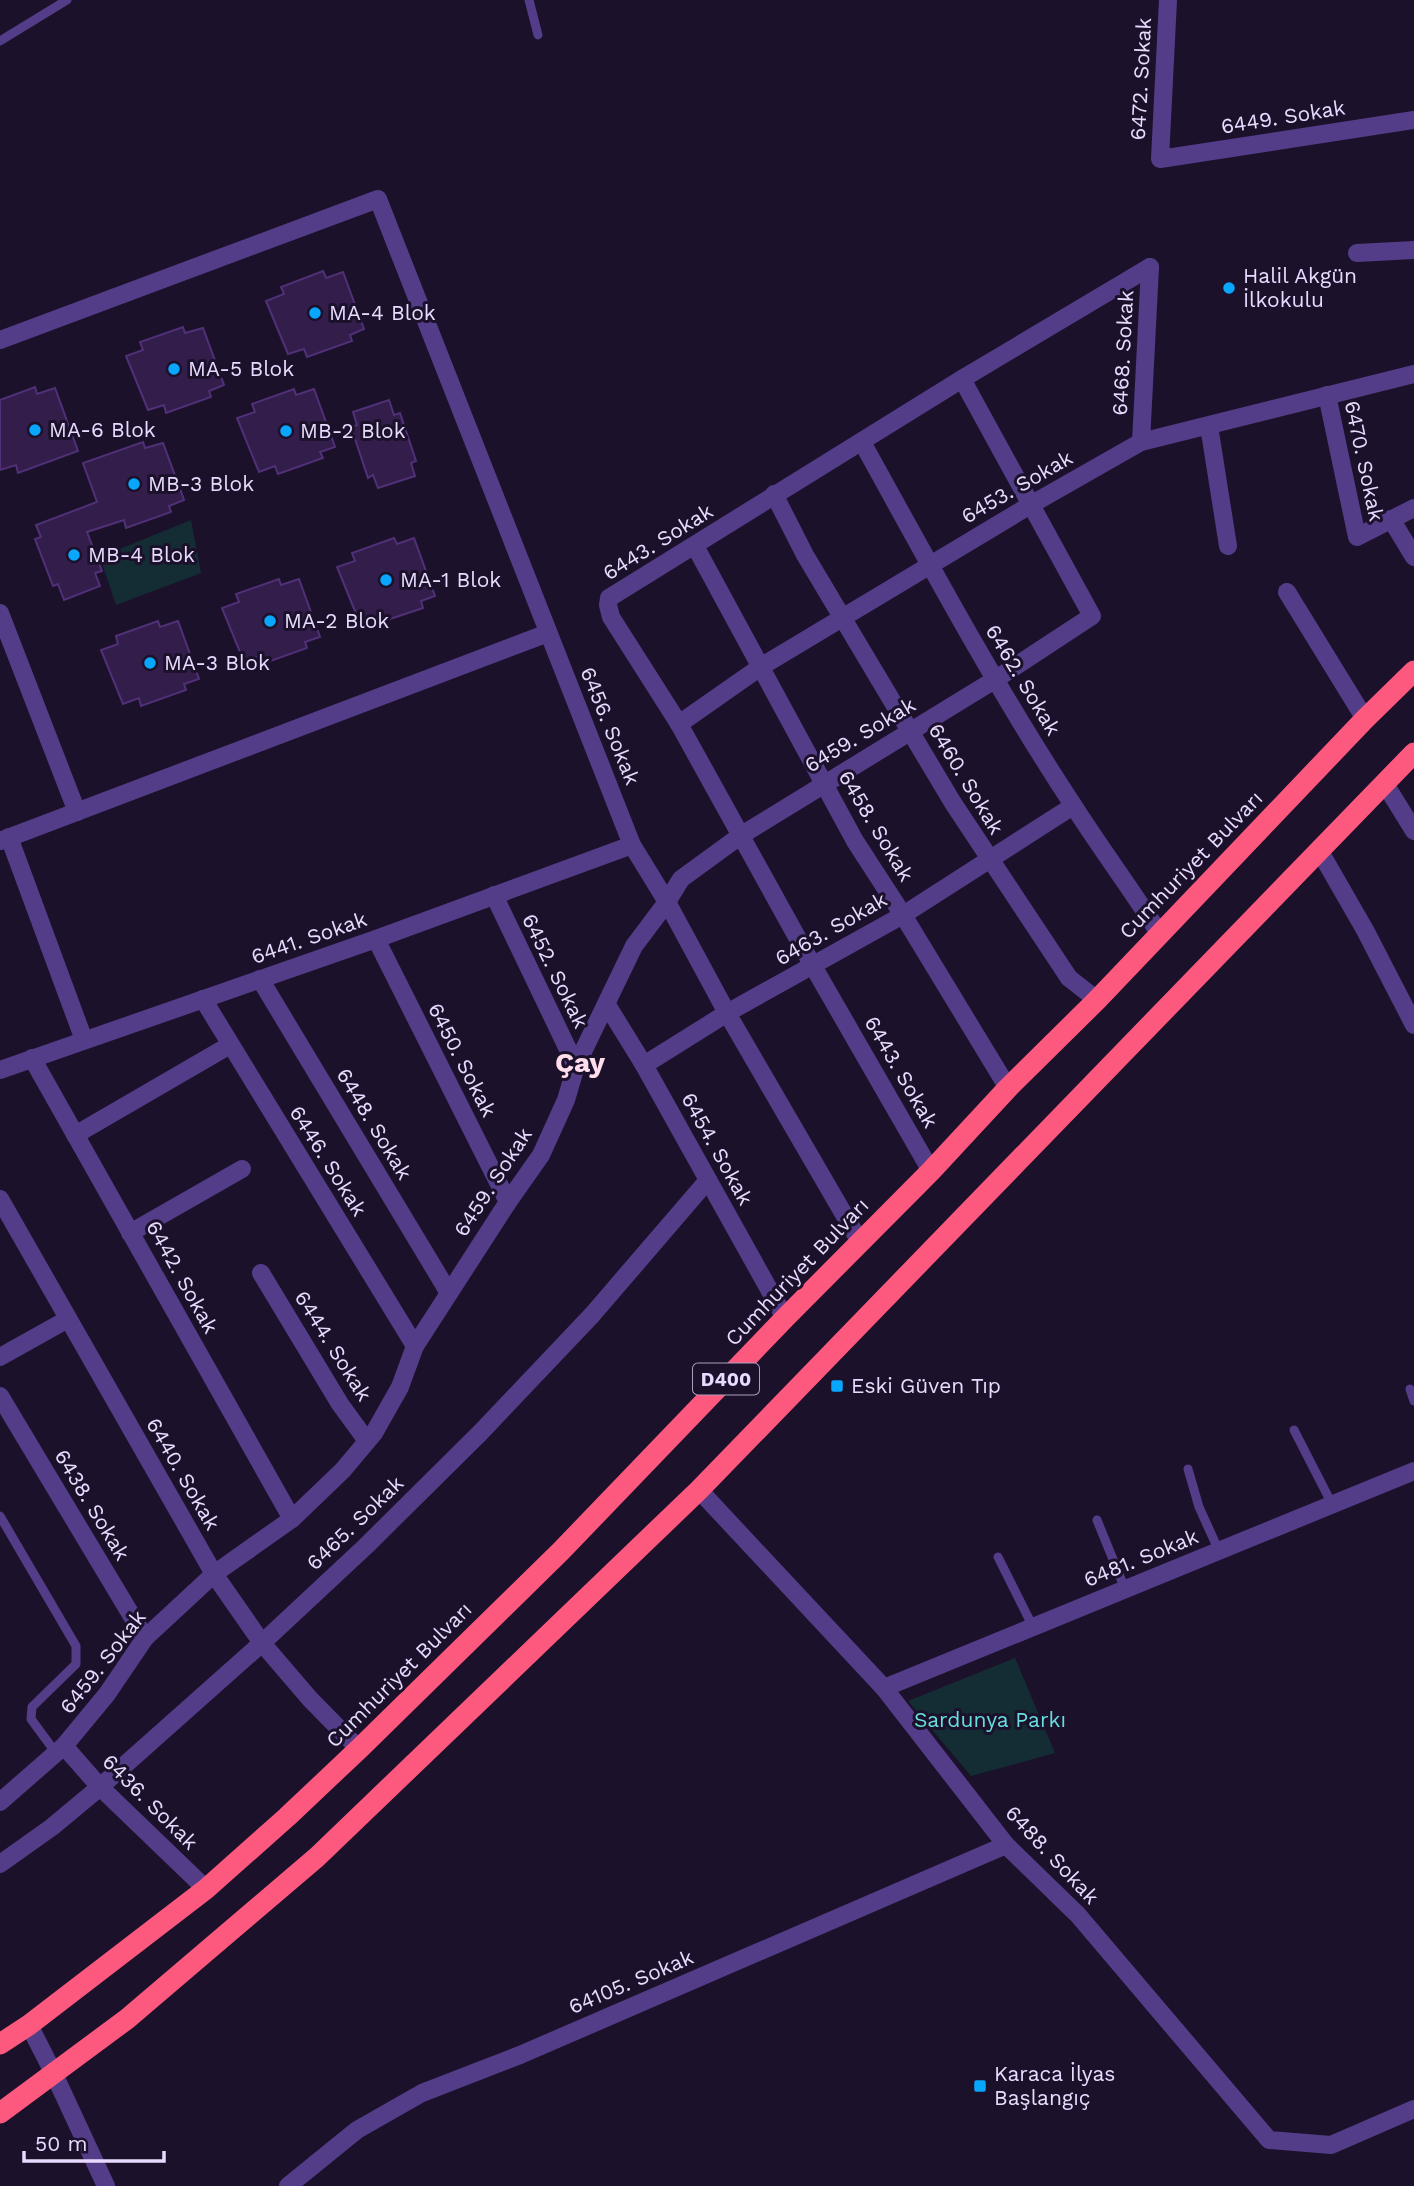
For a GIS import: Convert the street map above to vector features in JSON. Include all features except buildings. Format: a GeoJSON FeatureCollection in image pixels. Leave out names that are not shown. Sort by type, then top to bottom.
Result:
{"type":"FeatureCollection","features":[{"type":"Feature","properties":{"kind":"highway","name":"Cumhuriyet Bulvarı"},"geometry":{"type":"LineString","coordinates":[[0,2044],[29,2025],[206,1889],[359,1749],[561,1551],[1414,671]]}},
{"type":"Feature","properties":{"kind":"highway","name":"D400"},"geometry":{"type":"LineString","coordinates":[[0,2113],[127,2019],[317,1857],[699,1490],[1414,753]]}},
{"type":"Feature","properties":{"kind":"street","name":"6472. Sokak"},"geometry":{"type":"LineString","coordinates":[[1160,159],[1168,0]]}},
{"type":"Feature","properties":{"kind":"street","name":"6449. Sokak"},"geometry":{"type":"LineString","coordinates":[[1160,159],[1414,120]]}},
{"type":"Feature","properties":{"kind":"street","name":"6456. Sokak"},"geometry":{"type":"LineString","coordinates":[[0,340],[377,199],[632,845],[859,1242]]}},
{"type":"Feature","properties":{"kind":"street"},"geometry":{"type":"LineString","coordinates":[[1357,253],[1414,250]]}},
{"type":"Feature","properties":{"kind":"street","name":"6443. Sokak"},"geometry":{"type":"LineString","coordinates":[[932,1171],[813,966],[679,724],[611,617],[607,605],[609,598],[774,495],[1150,267]]}},
{"type":"Feature","properties":{"kind":"street","name":"6468. Sokak"},"geometry":{"type":"LineString","coordinates":[[1141,442],[1150,267]]}},
{"type":"Feature","properties":{"kind":"street","name":"6453. Sokak"},"geometry":{"type":"LineString","coordinates":[[679,724],[762,666],[842,617],[1141,442],[1414,374]]}},
{"type":"Feature","properties":{"kind":"street"},"geometry":{"type":"LineString","coordinates":[[962,379],[1032,504]]}},
{"type":"Feature","properties":{"kind":"street","name":"6470. Sokak"},"geometry":{"type":"LineString","coordinates":[[1327,395],[1357,537],[1391,519]]}},
{"type":"Feature","properties":{"kind":"street"},"geometry":{"type":"LineString","coordinates":[[1209,426],[1228,546]]}},
{"type":"Feature","properties":{"kind":"street","name":"6462. Sokak"},"geometry":{"type":"LineString","coordinates":[[862,442],[961,623],[1073,806],[1132,889],[1159,933]]}},
{"type":"Feature","properties":{"kind":"street","name":"6460. Sokak"},"geometry":{"type":"LineString","coordinates":[[774,495],[805,555],[990,860],[1069,978],[1097,1000]]}},
{"type":"Feature","properties":{"kind":"street","name":"6459. Sokak"},"geometry":{"type":"LineString","coordinates":[[0,1802],[60,1749],[107,1694],[145,1638],[214,1574],[292,1519],[343,1470],[367,1441],[400,1387],[415,1346],[541,1155],[566,1100],[576,1066],[634,946],[681,879],[740,836],[996,679],[1092,616],[1032,504]]}},
{"type":"Feature","properties":{"kind":"street"},"geometry":{"type":"LineString","coordinates":[[1414,508],[1391,519],[1414,557]]}},
{"type":"Feature","properties":{"kind":"street","name":"6458. Sokak"},"geometry":{"type":"LineString","coordinates":[[695,546],[855,841],[1008,1088]]}},
{"type":"Feature","properties":{"kind":"street"},"geometry":{"type":"LineString","coordinates":[[1287,592],[1365,719]]}},
{"type":"Feature","properties":{"kind":"street"},"geometry":{"type":"LineString","coordinates":[[0,613],[77,812]]}},
{"type":"Feature","properties":{"kind":"street"},"geometry":{"type":"LineString","coordinates":[[84,1040],[4,839],[548,633]]}},
{"type":"Feature","properties":{"kind":"street"},"geometry":{"type":"LineString","coordinates":[[1385,784],[1414,831]]}},
{"type":"Feature","properties":{"kind":"street","name":"6463. Sokak"},"geometry":{"type":"LineString","coordinates":[[644,1065],[727,1013],[903,915],[1073,806]]}},
{"type":"Feature","properties":{"kind":"street","name":"6441. Sokak"},"geometry":{"type":"LineString","coordinates":[[0,1070],[376,939],[632,845]]}},
{"type":"Feature","properties":{"kind":"street"},"geometry":{"type":"LineString","coordinates":[[1319,850],[1365,930],[1414,1025]]}},
{"type":"Feature","properties":{"kind":"street","name":"6452. Sokak"},"geometry":{"type":"LineString","coordinates":[[494,895],[576,1066]]}},
{"type":"Feature","properties":{"kind":"street","name":"6450. Sokak"},"geometry":{"type":"LineString","coordinates":[[376,939],[508,1202]]}},
{"type":"Feature","properties":{"kind":"street","name":"6448. Sokak"},"geometry":{"type":"LineString","coordinates":[[260,979],[450,1293]]}},
{"type":"Feature","properties":{"kind":"street","name":"6446. Sokak"},"geometry":{"type":"LineString","coordinates":[[203,999],[415,1346]]}},
{"type":"Feature","properties":{"kind":"street","name":"6454. Sokak"},"geometry":{"type":"LineString","coordinates":[[607,1005],[644,1065],[785,1318]]}},
{"type":"Feature","properties":{"kind":"street"},"geometry":{"type":"LineString","coordinates":[[75,1135],[230,1045]]}},
{"type":"Feature","properties":{"kind":"street","name":"6442. Sokak"},"geometry":{"type":"LineString","coordinates":[[32,1058],[292,1519]]}},
{"type":"Feature","properties":{"kind":"street"},"geometry":{"type":"LineString","coordinates":[[130,1233],[242,1169]]}},
{"type":"Feature","properties":{"kind":"street","name":"6465. Sokak"},"geometry":{"type":"LineString","coordinates":[[0,1864],[100,1787],[366,1546],[481,1432],[592,1315],[708,1180]]}},
{"type":"Feature","properties":{"kind":"street","name":"6440. Sokak"},"geometry":{"type":"LineString","coordinates":[[0,1199],[214,1574],[262,1643],[310,1699],[359,1749]]}},
{"type":"Feature","properties":{"kind":"street","name":"6444. Sokak"},"geometry":{"type":"LineString","coordinates":[[261,1273],[340,1404],[367,1441]]}},
{"type":"Feature","properties":{"kind":"street"},"geometry":{"type":"LineString","coordinates":[[0,1357],[68,1319]]}},
{"type":"Feature","properties":{"kind":"street","name":"6438. Sokak"},"geometry":{"type":"LineString","coordinates":[[0,1396],[145,1638]]}},
{"type":"Feature","properties":{"kind":"street","name":"6481. Sokak"},"geometry":{"type":"LineString","coordinates":[[884,1688],[1414,1471]]}},
{"type":"Feature","properties":{"kind":"street","name":"6488. Sokak"},"geometry":{"type":"LineString","coordinates":[[699,1490],[884,1688],[1006,1845],[1078,1915],[1269,2140],[1331,2145],[1414,2109]]}},
{"type":"Feature","properties":{"kind":"street","name":"6436. Sokak"},"geometry":{"type":"LineString","coordinates":[[60,1749],[206,1889]]}},
{"type":"Feature","properties":{"kind":"street","name":"64105. Sokak"},"geometry":{"type":"LineString","coordinates":[[288,2186],[357,2130],[422,2093],[533,2049],[1006,1845]]}},
{"type":"Feature","properties":{"kind":"street"},"geometry":{"type":"LineString","coordinates":[[29,2025],[106,2186]]}},
{"type":"Feature","properties":{"kind":"lane"},"geometry":{"type":"LineString","coordinates":[[0,41],[67,0]]}},
{"type":"Feature","properties":{"kind":"lane"},"geometry":{"type":"LineString","coordinates":[[529,0],[537,35]]}},
{"type":"Feature","properties":{"kind":"lane"},"geometry":{"type":"LineString","coordinates":[[1410,1389],[1414,1401]]}},
{"type":"Feature","properties":{"kind":"lane"},"geometry":{"type":"LineString","coordinates":[[1294,1430],[1332,1504]]}},
{"type":"Feature","properties":{"kind":"lane"},"geometry":{"type":"LineString","coordinates":[[1188,1469],[1199,1507],[1219,1551]]}},
{"type":"Feature","properties":{"kind":"lane"},"geometry":{"type":"LineString","coordinates":[[0,1516],[76,1646],[76,1664],[32,1707],[30,1714],[31,1719],[60,1749]]}},
{"type":"Feature","properties":{"kind":"lane"},"geometry":{"type":"LineString","coordinates":[[1097,1520],[1125,1589]]}},
{"type":"Feature","properties":{"kind":"lane"},"geometry":{"type":"LineString","coordinates":[[998,1557],[1033,1627]]}},
{"type":"Feature","properties":{"kind":"green space"},"geometry":{"type":"Polygon","coordinates":[[[191,520],[201,573],[116,605],[100,557],[191,520]]]}},
{"type":"Feature","properties":{"kind":"green space","name":"Sardunya Parkı"},"geometry":{"type":"Polygon","coordinates":[[[1015,1658],[1055,1753],[971,1776],[908,1701],[1015,1658]]]}},
{"type":"Feature","properties":{"kind":"place","name":"Halil Akgün İlkokulu"},"geometry":{"type":"Point","coordinates":[1229,288]}},
{"type":"Feature","properties":{"kind":"place","name":"MA-4 Blok"},"geometry":{"type":"Point","coordinates":[315,313]}},
{"type":"Feature","properties":{"kind":"place","name":"MA-5 Blok"},"geometry":{"type":"Point","coordinates":[174,369]}},
{"type":"Feature","properties":{"kind":"place","name":"MA-6 Blok"},"geometry":{"type":"Point","coordinates":[35,430]}},
{"type":"Feature","properties":{"kind":"place","name":"MB-2 Blok"},"geometry":{"type":"Point","coordinates":[286,431]}},
{"type":"Feature","properties":{"kind":"place","name":"MB-3 Blok"},"geometry":{"type":"Point","coordinates":[134,484]}},
{"type":"Feature","properties":{"kind":"place","name":"MB-4 Blok"},"geometry":{"type":"Point","coordinates":[74,555]}},
{"type":"Feature","properties":{"kind":"place","name":"MA-1 Blok"},"geometry":{"type":"Point","coordinates":[386,580]}},
{"type":"Feature","properties":{"kind":"place","name":"MA-2 Blok"},"geometry":{"type":"Point","coordinates":[270,621]}},
{"type":"Feature","properties":{"kind":"place","name":"MA-3 Blok"},"geometry":{"type":"Point","coordinates":[150,663]}},
{"type":"Feature","properties":{"kind":"place","name":"Eski Güven Tıp"},"geometry":{"type":"Point","coordinates":[837,1386]}},
{"type":"Feature","properties":{"kind":"place","name":"Karaca İlyas Başlangıç"},"geometry":{"type":"Point","coordinates":[980,2086]}},
{"type":"Feature","properties":{"kind":"district","name":"Çay"},"geometry":{"type":"Point","coordinates":[580,1062]}}]}
